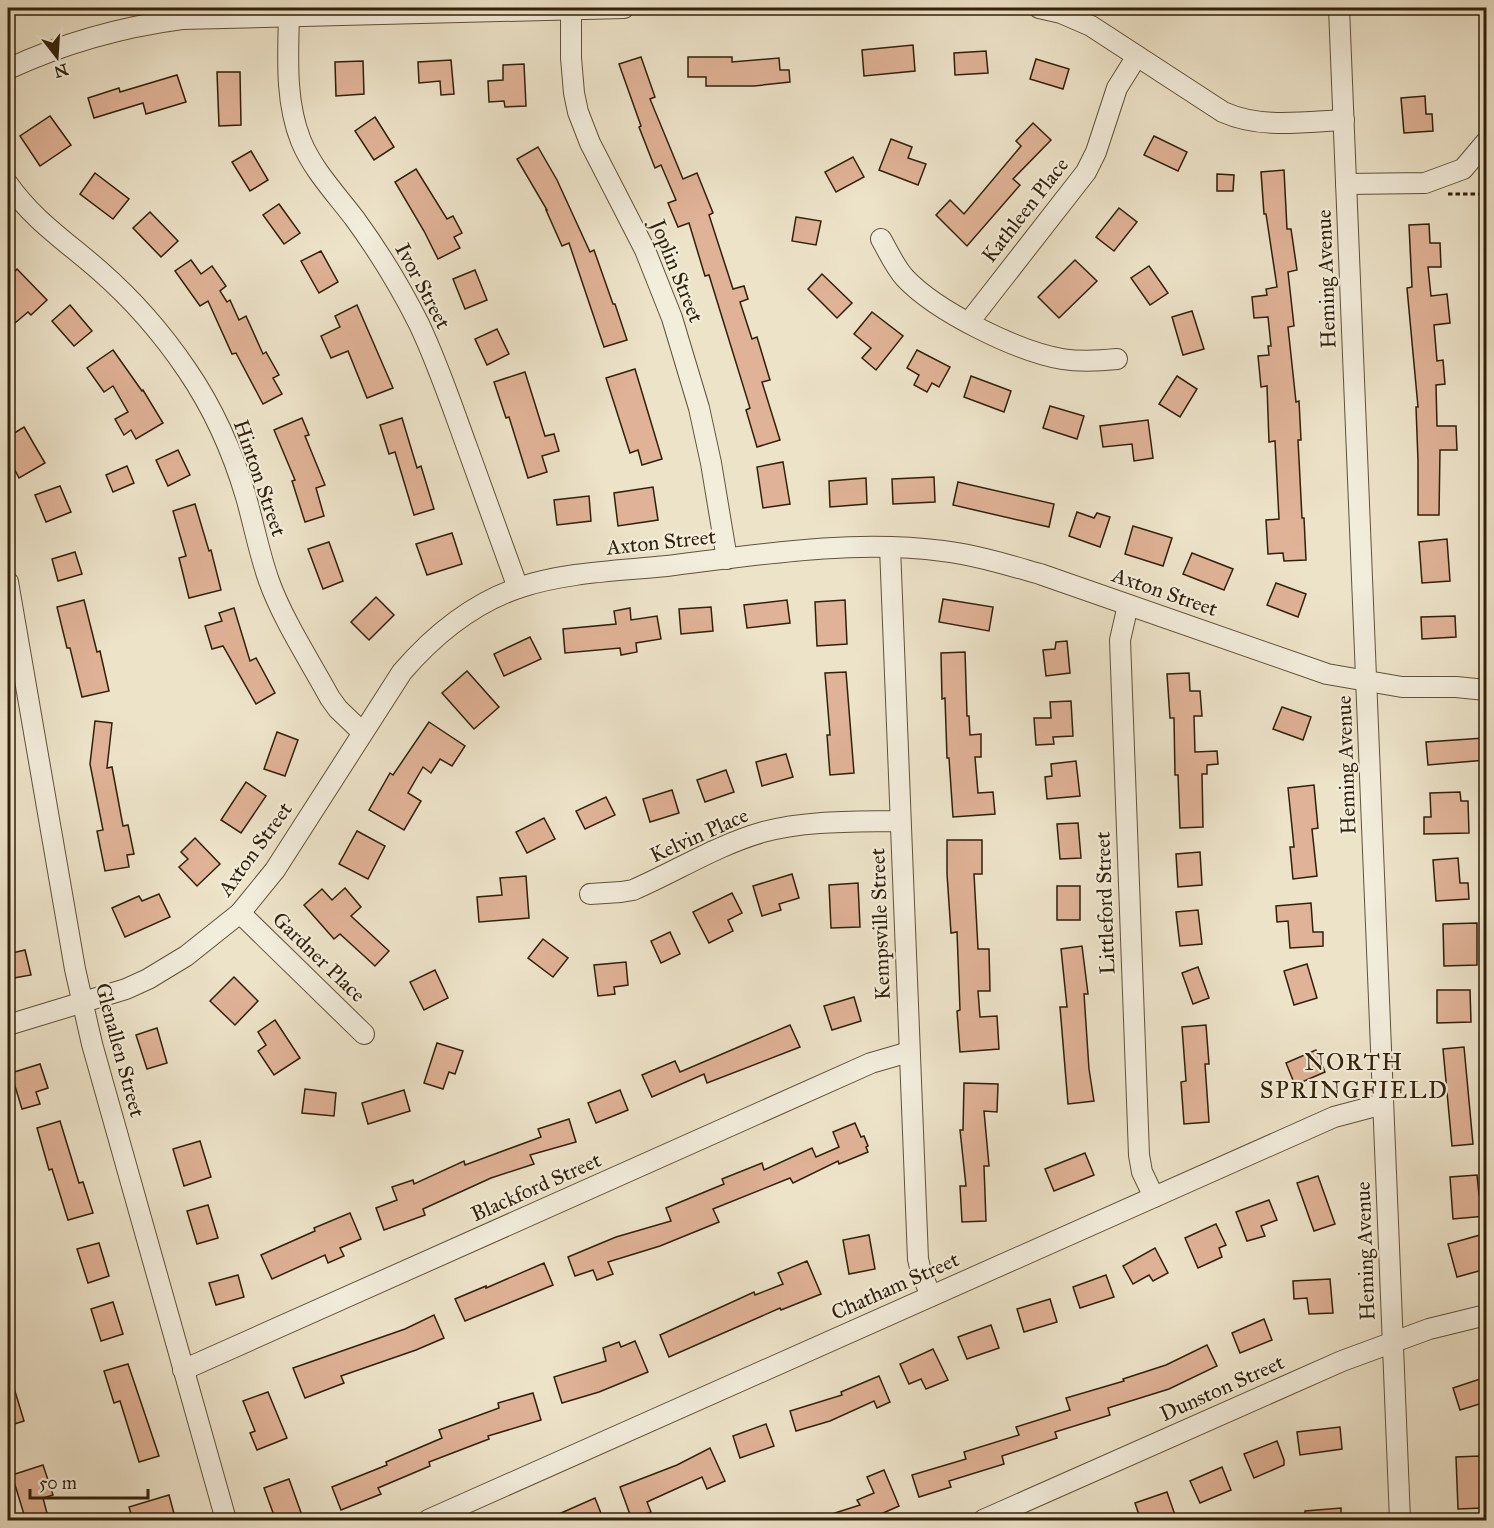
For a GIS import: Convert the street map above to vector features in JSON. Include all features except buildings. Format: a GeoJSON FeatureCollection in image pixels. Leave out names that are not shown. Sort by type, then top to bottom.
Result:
{"type":"FeatureCollection","features":[{"type":"Feature","properties":{"kind":"street"},"geometry":{"type":"LineString","coordinates":[[8,69],[68,44],[111,31],[146,23],[182,19],[624,8]]}},
{"type":"Feature","properties":{"kind":"street"},"geometry":{"type":"LineString","coordinates":[[1040,8],[1091,26],[1223,112],[1239,119],[1255,123],[1344,120]]}},
{"type":"Feature","properties":{"kind":"street","name":"Heming Avenue"},"geometry":{"type":"LineString","coordinates":[[1339,8],[1400,1521]]}},
{"type":"Feature","properties":{"kind":"street","name":"Joplin Street"},"geometry":{"type":"LineString","coordinates":[[571,9],[571,58],[578,112],[590,143],[645,250],[672,318],[699,408],[727,559]]}},
{"type":"Feature","properties":{"kind":"street","name":"Ivor Street"},"geometry":{"type":"LineString","coordinates":[[289,15],[287,65],[289,88],[293,116],[301,139],[316,168],[381,257],[419,325],[447,390],[518,588]]}},
{"type":"Feature","properties":{"kind":"street","name":"Kathleen Place"},"geometry":{"type":"LineString","coordinates":[[969,322],[1086,172],[1096,152],[1117,88],[1137,56]]}},
{"type":"Feature","properties":{"kind":"street"},"geometry":{"type":"LineString","coordinates":[[1346,184],[1425,183],[1463,169],[1486,142]]}},
{"type":"Feature","properties":{"kind":"street","name":"Hinton Street"},"geometry":{"type":"LineString","coordinates":[[8,184],[17,197],[49,230],[98,269],[129,298],[160,333],[188,372],[213,415],[233,460],[246,496],[263,562],[279,602],[330,698],[362,732]]}},
{"type":"Feature","properties":{"kind":"street"},"geometry":{"type":"LineString","coordinates":[[881,239],[904,278],[932,301],[969,322],[1017,345],[1061,358],[1090,362],[1117,359]]}},
{"type":"Feature","properties":{"kind":"street","name":"Axton Street"},"geometry":{"type":"LineString","coordinates":[[8,1025],[126,989],[148,979],[186,956],[240,913],[275,870],[402,672],[430,642],[468,613],[518,588],[568,577],[840,547],[940,550],[992,560],[1040,574],[1312,669],[1402,687],[1456,687],[1486,690]]}},
{"type":"Feature","properties":{"kind":"street","name":"Kempsville Street"},"geometry":{"type":"LineString","coordinates":[[890,547],[918,1259],[931,1296]]}},
{"type":"Feature","properties":{"kind":"street","name":"Glenallen Street"},"geometry":{"type":"LineString","coordinates":[[8,582],[82,1003],[226,1521]]}},
{"type":"Feature","properties":{"kind":"street","name":"Littleford Street"},"geometry":{"type":"LineString","coordinates":[[1128,605],[1120,640],[1139,1155],[1142,1172],[1154,1197]]}},
{"type":"Feature","properties":{"kind":"street","name":"Kelvin Place"},"geometry":{"type":"LineString","coordinates":[[590,894],[633,890],[715,849],[784,827],[900,821]]}},
{"type":"Feature","properties":{"kind":"street","name":"Gardner Place"},"geometry":{"type":"LineString","coordinates":[[240,913],[364,1034]]}},
{"type":"Feature","properties":{"kind":"street","name":"Blackford Street"},"geometry":{"type":"LineString","coordinates":[[183,1370],[871,1064],[909,1052]]}},
{"type":"Feature","properties":{"kind":"street","name":"Chatham Street"},"geometry":{"type":"LineString","coordinates":[[428,1521],[453,1515],[931,1296],[1334,1117],[1383,1104]]}},
{"type":"Feature","properties":{"kind":"street","name":"Dunston Street"},"geometry":{"type":"LineString","coordinates":[[983,1521],[1342,1361],[1429,1329],[1486,1315]]}},
{"type":"Feature","properties":{"kind":"district","name":"NORTH SPRINGFIELD"},"geometry":{"type":"Point","coordinates":[1354,1076]}}]}
